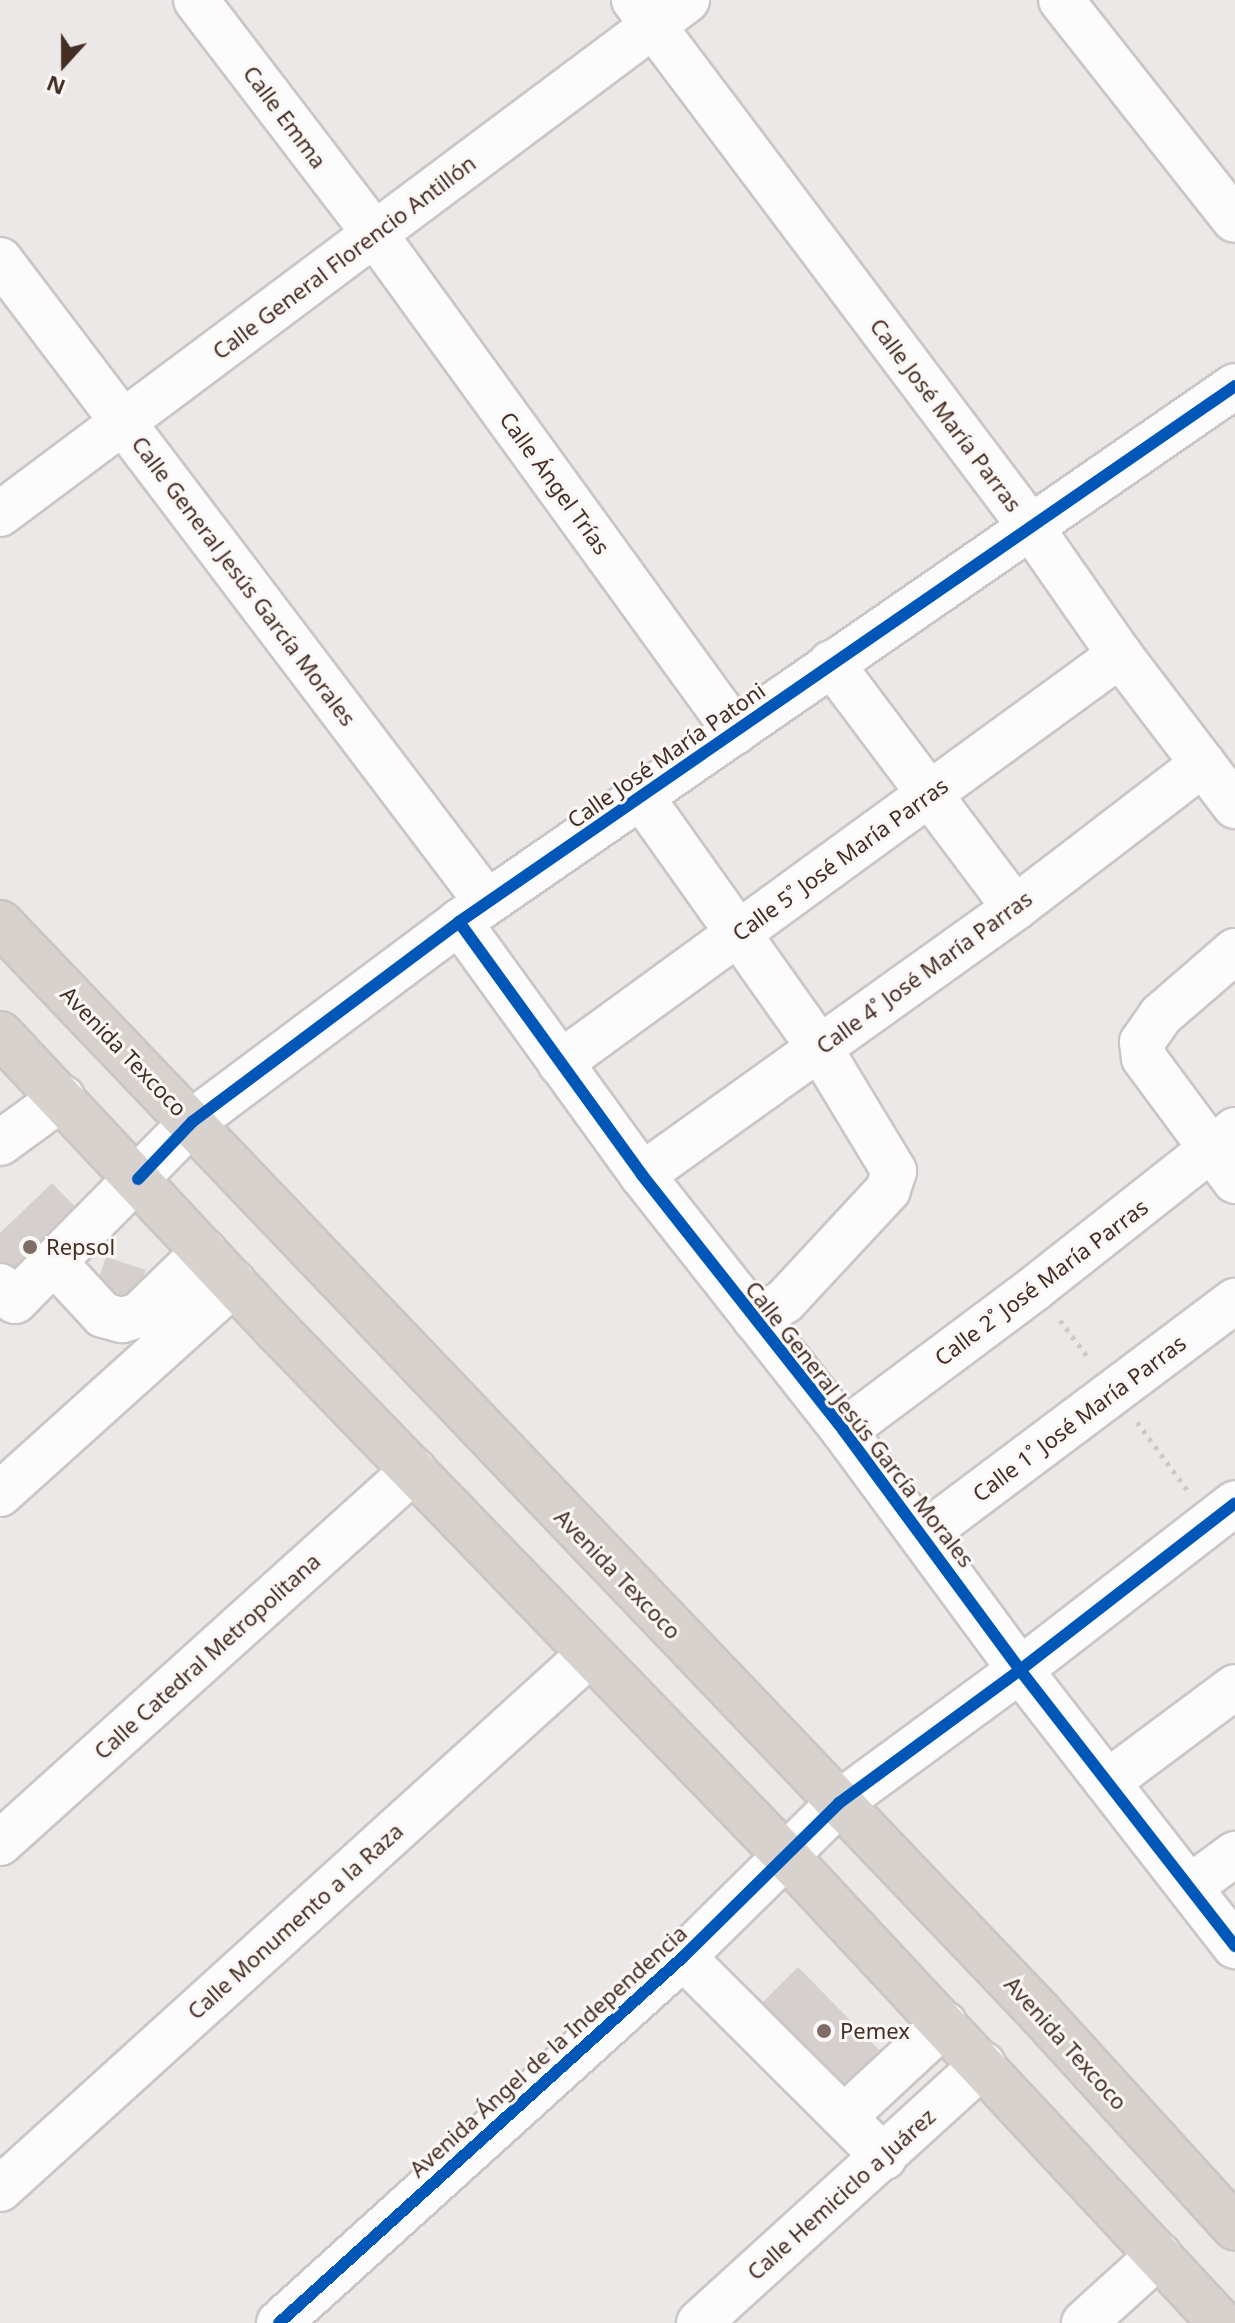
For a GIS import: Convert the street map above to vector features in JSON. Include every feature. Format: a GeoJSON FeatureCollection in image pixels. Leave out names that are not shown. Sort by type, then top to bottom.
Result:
{"type":"FeatureCollection","features":[{"type":"Feature","properties":{"kind":"main road","name":"Avenida Texcoco"},"geometry":{"type":"LineString","coordinates":[[0,923],[192,1122],[653,1612],[1040,2013],[1235,2227]]}},
{"type":"Feature","properties":{"kind":"main road"},"geometry":{"type":"LineString","coordinates":[[0,1034],[204,1252],[787,1857],[1221,2323]]}},
{"type":"Feature","properties":{"kind":"street","name":"Calle Emma"},"geometry":{"type":"LineString","coordinates":[[196,0],[374,233]]}},
{"type":"Feature","properties":{"kind":"street"},"geometry":{"type":"LineString","coordinates":[[1061,0],[1235,220]]}},
{"type":"Feature","properties":{"kind":"street","name":"Calle General Florencio Antillón"},"geometry":{"type":"LineString","coordinates":[[0,514],[374,233],[658,9]]}},
{"type":"Feature","properties":{"kind":"street","name":"Calle José María Parras"},"geometry":{"type":"LineString","coordinates":[[658,9],[1120,655],[1235,806]]}},
{"type":"Feature","properties":{"kind":"street","name":"Calle Ángel Trías"},"geometry":{"type":"LineString","coordinates":[[374,233],[736,732]]}},
{"type":"Feature","properties":{"kind":"street","name":"Calle General Jesús García Morales"},"geometry":{"type":"LineString","coordinates":[[0,260],[123,422],[473,912],[560,1063],[642,1175],[844,1431],[1020,1670],[1235,1946]]}},
{"type":"Feature","properties":{"kind":"street","name":"Calle José María Patoni"},"geometry":{"type":"LineString","coordinates":[[0,1286],[15,1301],[192,1122],[473,912],[1235,386]]}},
{"type":"Feature","properties":{"kind":"street","name":"Calle 5˚ José María Parras"},"geometry":{"type":"LineString","coordinates":[[560,1063],[1120,655]]}},
{"type":"Feature","properties":{"kind":"street"},"geometry":{"type":"LineString","coordinates":[[831,663],[1015,908]]}},
{"type":"Feature","properties":{"kind":"street","name":"Calle 4˚ José María Parras"},"geometry":{"type":"LineString","coordinates":[[642,1175],[1015,908],[1203,764]]}},
{"type":"Feature","properties":{"kind":"street"},"geometry":{"type":"LineString","coordinates":[[642,798],[819,1047],[890,1162],[893,1181],[785,1301],[755,1319]]}},
{"type":"Feature","properties":{"kind":"street"},"geometry":{"type":"LineString","coordinates":[[1227,1154],[1144,1058],[1142,1042],[1161,1015],[1235,951]]}},
{"type":"Feature","properties":{"kind":"street"},"geometry":{"type":"LineString","coordinates":[[0,1143],[62,1098]]}},
{"type":"Feature","properties":{"kind":"street","name":"Calle 2˚ José María Parras"},"geometry":{"type":"LineString","coordinates":[[844,1431],[1035,1288],[1227,1154]]}},
{"type":"Feature","properties":{"kind":"street"},"geometry":{"type":"LineString","coordinates":[[54,1262],[103,1315],[122,1320],[139,1315],[204,1252]]}},
{"type":"Feature","properties":{"kind":"street"},"geometry":{"type":"LineString","coordinates":[[0,1494],[234,1283]]}},
{"type":"Feature","properties":{"kind":"street","name":"Calle 1˚ José María Parras"},"geometry":{"type":"LineString","coordinates":[[923,1535],[1235,1301]]}},
{"type":"Feature","properties":{"kind":"street","name":"Calle Catedral Metropolitana"},"geometry":{"type":"LineString","coordinates":[[0,1843],[414,1470]]}},
{"type":"Feature","properties":{"kind":"street","name":"Avenida Ángel de la Independencia"},"geometry":{"type":"LineString","coordinates":[[279,2323],[683,1957],[839,1803],[1020,1670],[1235,1503]]}},
{"type":"Feature","properties":{"kind":"street","name":"Calle Monumento a la Raza"},"geometry":{"type":"LineString","coordinates":[[0,2189],[590,1654]]}},
{"type":"Feature","properties":{"kind":"street"},"geometry":{"type":"LineString","coordinates":[[1109,1781],[1235,1687]]}},
{"type":"Feature","properties":{"kind":"street"},"geometry":{"type":"LineString","coordinates":[[1190,1887],[1235,1854]]}},
{"type":"Feature","properties":{"kind":"street"},"geometry":{"type":"LineString","coordinates":[[683,1957],[884,2157]]}},
{"type":"Feature","properties":{"kind":"street"},"geometry":{"type":"LineString","coordinates":[[844,2117],[944,2024]]}},
{"type":"Feature","properties":{"kind":"street","name":"Calle Hemiciclo a Juárez"},"geometry":{"type":"LineString","coordinates":[[699,2323],[983,2065]]}},
{"type":"Feature","properties":{"kind":"street"},"geometry":{"type":"LineString","coordinates":[[1084,2323],[1159,2255]]}},
{"type":"Feature","properties":{"kind":"building","name":"Repsol"},"geometry":{"type":"Polygon","coordinates":[[[52,1183],[88,1220],[22,1284],[0,1261],[0,1233],[52,1183]]]}},
{"type":"Feature","properties":{"kind":"building","name":"Repsol"},"geometry":{"type":"Polygon","coordinates":[[[106,1257],[146,1270],[132,1311],[92,1297],[106,1257]]]}},
{"type":"Feature","properties":{"kind":"building","name":"Pemex"},"geometry":{"type":"Polygon","coordinates":[[[798,1967],[887,2058],[850,2094],[761,2004],[798,1967]]]}},
{"type":"Feature","properties":{"kind":"cycle path"},"geometry":{"type":"LineString","coordinates":[[138,1179],[192,1122],[459,922],[1235,386]]}},
{"type":"Feature","properties":{"kind":"cycle path"},"geometry":{"type":"LineString","coordinates":[[459,922],[642,1175],[844,1431],[1020,1670],[1235,1946]]}},
{"type":"Feature","properties":{"kind":"cycle path"},"geometry":{"type":"LineString","coordinates":[[279,2323],[683,1957],[839,1803],[1020,1670],[1235,1503]]}},
{"type":"Feature","properties":{"kind":"place","name":"Repsol"},"geometry":{"type":"Point","coordinates":[30,1247]}},
{"type":"Feature","properties":{"kind":"place","name":"Pemex"},"geometry":{"type":"Point","coordinates":[824,2031]}}]}
